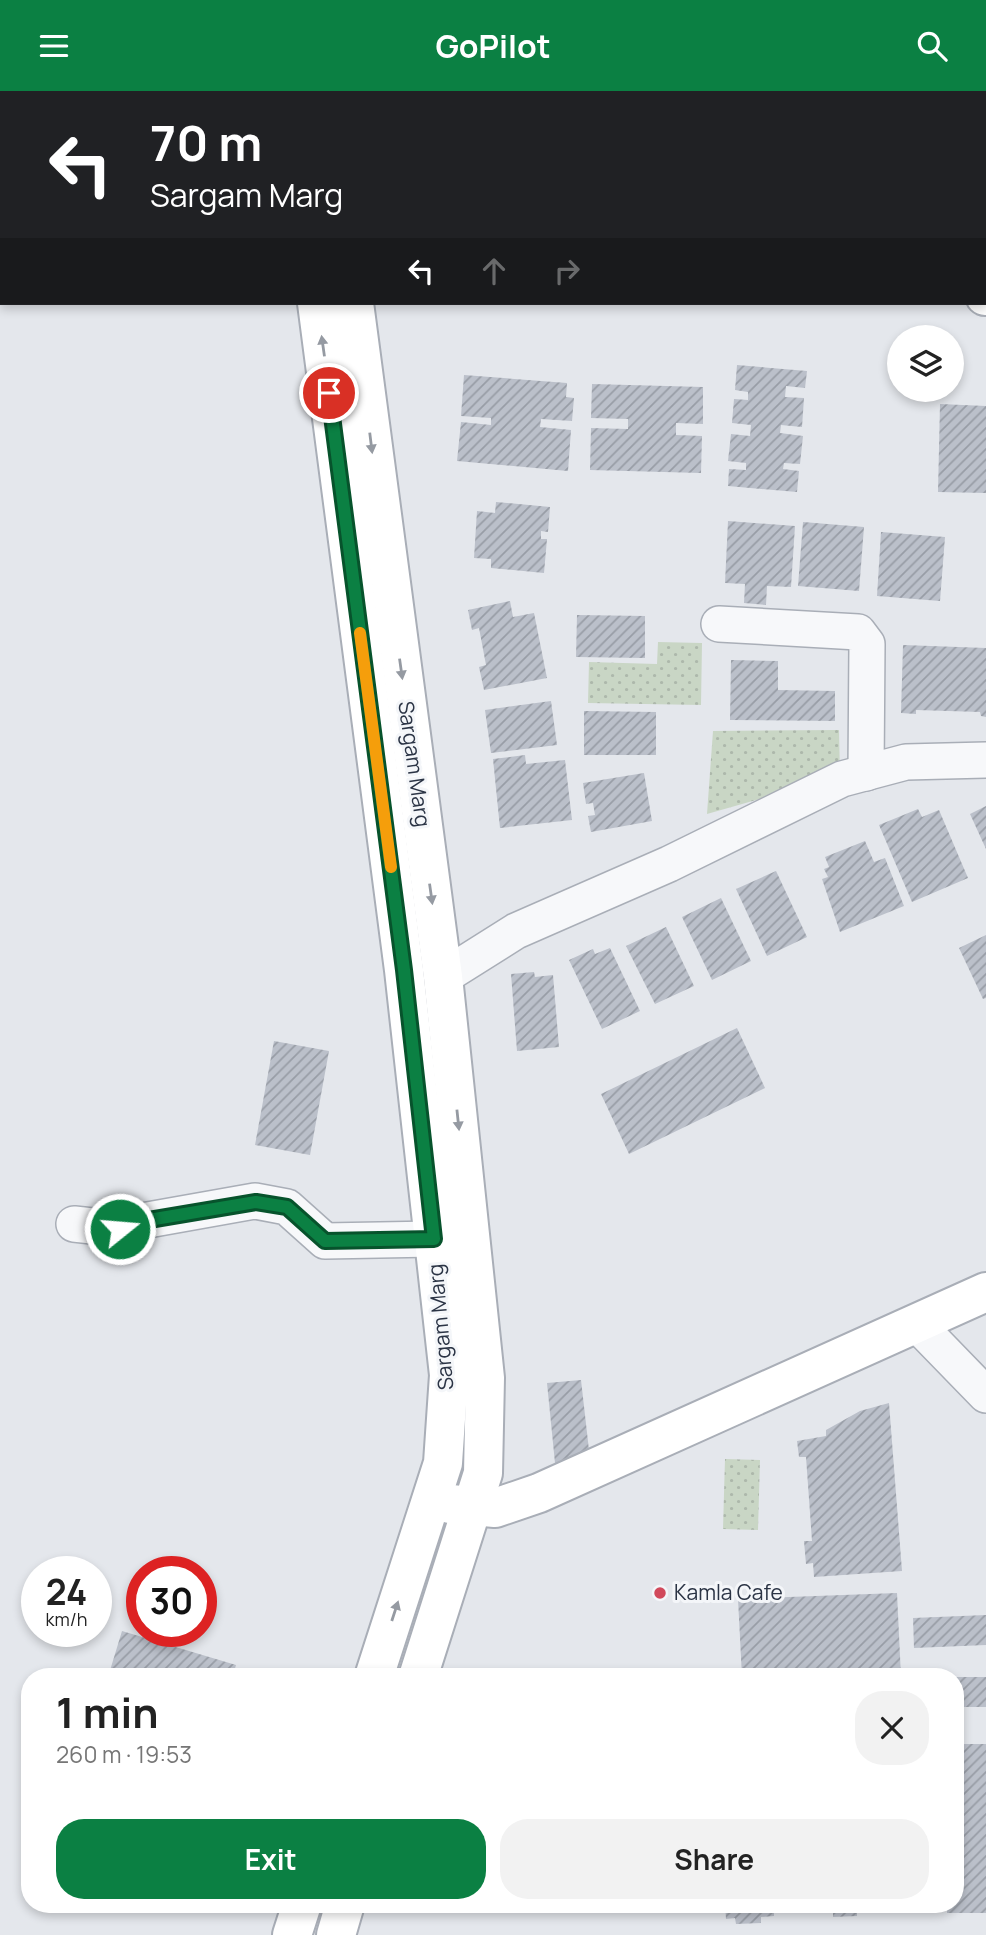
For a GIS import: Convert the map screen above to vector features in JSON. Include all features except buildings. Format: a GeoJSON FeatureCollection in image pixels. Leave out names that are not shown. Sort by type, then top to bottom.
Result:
{"type":"FeatureCollection","features":[{"type":"Feature","properties":{"kind":"main road","name":"Sargam Marg"},"geometry":{"type":"LineString","coordinates":[[317,305],[404,970],[449,1375],[443,1463],[377,1668]]}},
{"type":"Feature","properties":{"kind":"main road","name":"Sargam Marg"},"geometry":{"type":"LineString","coordinates":[[354,305],[443,977],[485,1378],[483,1473],[421,1668]]}},
{"type":"Feature","properties":{"kind":"main road"},"geometry":{"type":"LineString","coordinates":[[431,1500],[472,1507],[495,1507],[539,1493],[986,1292]]}},
{"type":"Feature","properties":{"kind":"main road"},"geometry":{"type":"LineString","coordinates":[[292,1935],[299,1913]]}},
{"type":"Feature","properties":{"kind":"main road"},"geometry":{"type":"LineString","coordinates":[[335,1935],[342,1913]]}},
{"type":"Feature","properties":{"kind":"street"},"geometry":{"type":"LineString","coordinates":[[719,624],[858,632],[867,644],[866,773]]}},
{"type":"Feature","properties":{"kind":"street"},"geometry":{"type":"LineString","coordinates":[[443,977],[516,931],[668,863],[842,779],[906,762],[986,760]]}},
{"type":"Feature","properties":{"kind":"street"},"geometry":{"type":"LineString","coordinates":[[74,1224],[120,1229],[131,1223],[256,1202],[287,1207],[325,1241],[434,1239]]}},
{"type":"Feature","properties":{"kind":"street"},"geometry":{"type":"LineString","coordinates":[[917,1324],[986,1395]]}},
{"type":"Feature","properties":{"kind":"green space"},"geometry":{"type":"Polygon","coordinates":[[[658,642],[702,643],[701,705],[588,703],[589,662],[657,664],[658,642]]]}},
{"type":"Feature","properties":{"kind":"green space"},"geometry":{"type":"Polygon","coordinates":[[[839,730],[840,776],[707,814],[713,731],[839,730]]]}},
{"type":"Feature","properties":{"kind":"green space"},"geometry":{"type":"Polygon","coordinates":[[[725,1459],[760,1460],[758,1530],[723,1529],[725,1459]]]}},
{"type":"Feature","properties":{"kind":"slow traffic"},"geometry":{"type":"LineString","coordinates":[[360,633],[391,867]]}},
{"type":"Feature","properties":{"kind":"place","name":"Kamla Cafe"},"geometry":{"type":"Point","coordinates":[660,1593]}},
{"type":"Feature","properties":{"kind":"route"},"geometry":{"type":"LineString","coordinates":[[120,1229],[131,1223],[256,1202],[287,1207],[325,1241],[434,1239],[404,970],[329,393]]}}]}
